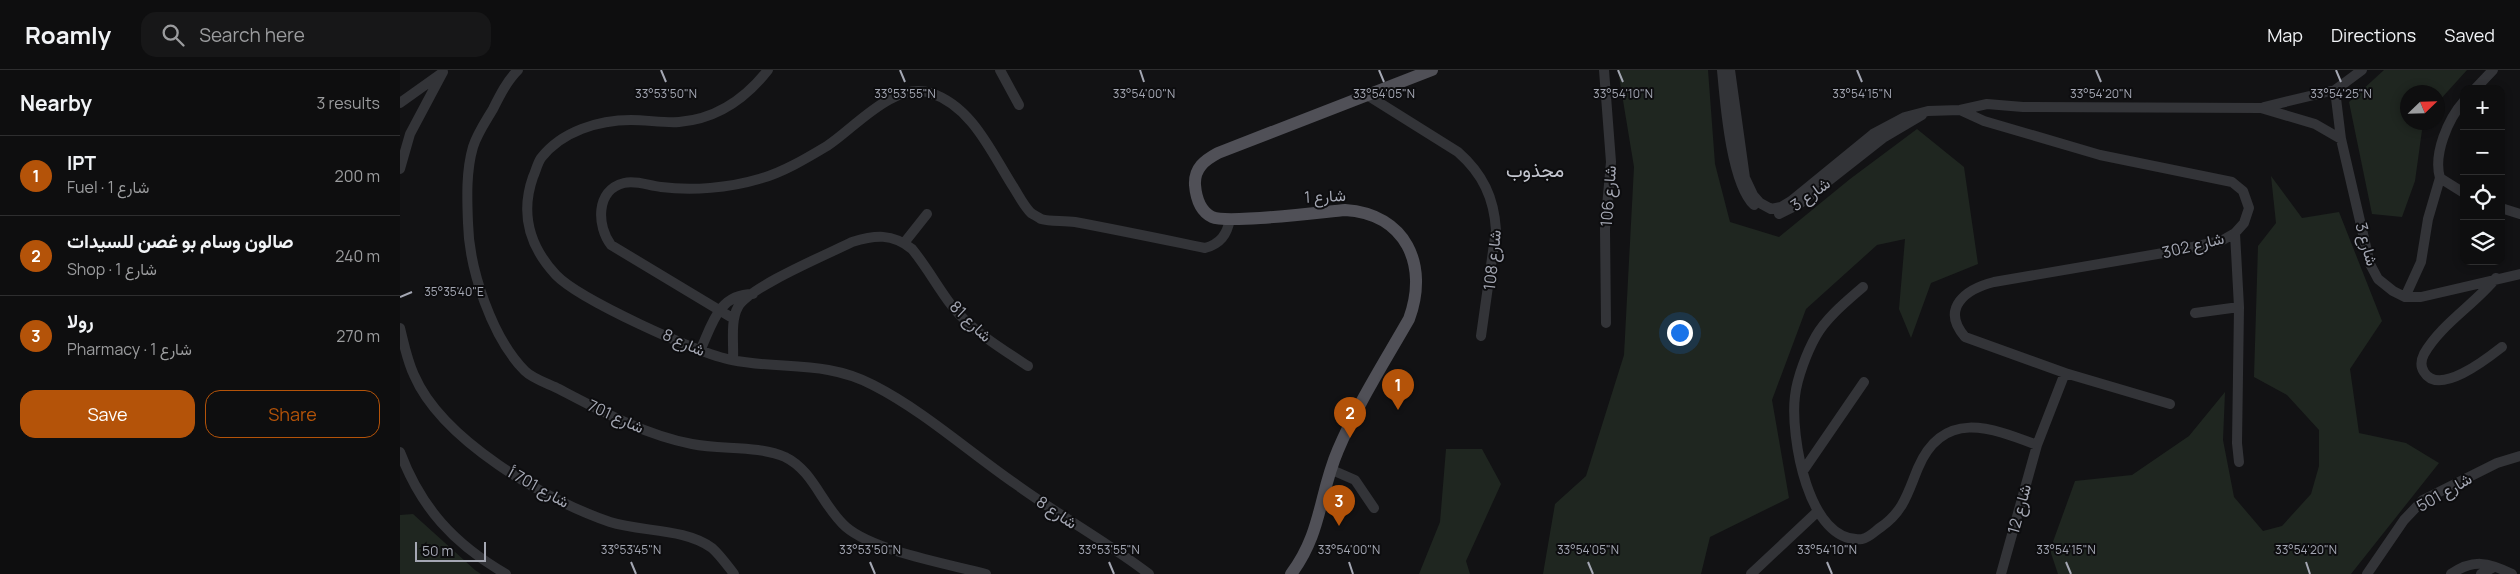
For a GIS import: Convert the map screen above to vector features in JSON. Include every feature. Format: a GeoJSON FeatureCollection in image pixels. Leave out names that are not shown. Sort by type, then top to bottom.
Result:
{"type":"FeatureCollection","features":[{"type":"Feature","properties":{"kind":"main road","name":"شارع 1"},"geometry":{"type":"LineString","coordinates":[[1290,574],[1301,560],[1315,531],[1332,470],[1348,429],[1409,319],[1414,306],[1418,284],[1412,251],[1402,236],[1389,225],[1361,211],[1345,210],[1230,219],[1211,216],[1200,206],[1195,183],[1196,172],[1204,160],[1432,70]]}},
{"type":"Feature","properties":{"kind":"street","name":"شارع 8"},"geometry":{"type":"LineString","coordinates":[[768,70],[755,87],[737,103],[708,116],[680,122],[628,120],[597,124],[566,135],[550,147],[539,161],[526,203],[527,223],[534,243],[558,277],[610,308],[700,351],[733,360],[829,368],[851,374],[875,386],[916,412],[1018,486],[1149,574]]}},
{"type":"Feature","properties":{"kind":"street"},"geometry":{"type":"LineString","coordinates":[[1000,70],[1019,105]]}},
{"type":"Feature","properties":{"kind":"street","name":"شارع 106"},"geometry":{"type":"LineString","coordinates":[[1604,70],[1611,162],[1605,229],[1606,323]]}},
{"type":"Feature","properties":{"kind":"street","name":"شارع 3"},"geometry":{"type":"LineString","coordinates":[[1722,70],[1724,98],[1741,187],[1753,205],[1771,214],[1791,210],[1878,142],[1928,111]]}},
{"type":"Feature","properties":{"kind":"street","name":"شارع 3"},"geometry":{"type":"LineString","coordinates":[[1730,70],[1745,178],[1753,195],[1760,203],[1771,209],[1781,207],[1804,192],[1853,150],[1887,125],[1905,116],[1928,111],[1960,110],[1987,104],[2023,107],[2261,108]]}},
{"type":"Feature","properties":{"kind":"street"},"geometry":{"type":"LineString","coordinates":[[2261,108],[2335,90],[2362,70]]}},
{"type":"Feature","properties":{"kind":"street"},"geometry":{"type":"LineString","coordinates":[[2479,85],[2493,70]]}},
{"type":"Feature","properties":{"kind":"street"},"geometry":{"type":"LineString","coordinates":[[400,103],[445,71]]}},
{"type":"Feature","properties":{"kind":"street"},"geometry":{"type":"LineString","coordinates":[[400,169],[410,134],[445,71]]}},
{"type":"Feature","properties":{"kind":"street","name":"شارع 701"},"geometry":{"type":"LineString","coordinates":[[514,73],[473,146],[467,187],[468,231],[470,255],[477,284],[506,346],[526,372],[608,414],[648,431],[693,444],[774,453],[795,462],[814,484],[834,514],[846,526],[868,542],[986,574]]}},
{"type":"Feature","properties":{"kind":"street","name":"شارع 3"},"geometry":{"type":"LineString","coordinates":[[2335,90],[2341,139],[2370,264],[2378,279],[2405,297]]}},
{"type":"Feature","properties":{"kind":"street"},"geometry":{"type":"LineString","coordinates":[[733,360],[734,319],[719,308],[619,252],[611,246],[604,236],[599,216],[603,204],[614,188],[631,182],[662,188],[684,188],[720,186],[761,179],[827,145],[891,99],[913,92],[930,93],[947,100],[961,111],[976,128],[1025,206],[1041,218],[1075,222],[1204,248],[1215,246],[1220,241],[1229,227],[1230,219]]}},
{"type":"Feature","properties":{"kind":"street","name":"شارع 108"},"geometry":{"type":"LineString","coordinates":[[1367,95],[1458,152],[1471,164],[1486,186],[1495,215],[1496,230],[1481,336]]}},
{"type":"Feature","properties":{"kind":"street"},"geometry":{"type":"LineString","coordinates":[[2460,106],[2453,114],[2441,147],[2438,161],[2440,178],[2428,218],[2420,262],[2405,297],[2440,294],[2496,278],[2520,274]]}},
{"type":"Feature","properties":{"kind":"street"},"geometry":{"type":"LineString","coordinates":[[2261,108],[2315,124],[2341,139]]}},
{"type":"Feature","properties":{"kind":"street","name":"شارع 302"},"geometry":{"type":"LineString","coordinates":[[1960,110],[1984,121],[2100,155],[2232,182],[2243,191],[2249,208],[2244,223],[2236,233],[2221,241],[1994,282],[1968,291],[1959,301],[1956,320],[1965,337],[2065,374],[2170,404]]}},
{"type":"Feature","properties":{"kind":"street"},"geometry":{"type":"LineString","coordinates":[[2440,178],[2460,190]]}},
{"type":"Feature","properties":{"kind":"street"},"geometry":{"type":"LineString","coordinates":[[2505,209],[2520,214]]}},
{"type":"Feature","properties":{"kind":"street"},"geometry":{"type":"LineString","coordinates":[[904,243],[927,214]]}},
{"type":"Feature","properties":{"kind":"street"},"geometry":{"type":"LineString","coordinates":[[2236,233],[2239,307],[2236,443],[2239,462]]}},
{"type":"Feature","properties":{"kind":"street","name":"شارع 81"},"geometry":{"type":"LineString","coordinates":[[734,319],[738,306],[753,294],[852,242],[869,237],[887,236],[904,243],[921,260],[953,306],[966,320],[988,339],[1028,366]]}},
{"type":"Feature","properties":{"kind":"street"},"geometry":{"type":"LineString","coordinates":[[2496,278],[2435,340],[2425,353],[2421,365],[2424,373],[2430,378],[2442,380],[2473,368],[2502,347]]}},
{"type":"Feature","properties":{"kind":"street"},"geometry":{"type":"LineString","coordinates":[[1864,287],[1831,317],[1816,335],[1795,396],[1795,434],[1803,471],[1817,512],[1829,526],[1849,539],[1865,539],[1885,524],[1906,503],[1919,466],[1935,441],[1952,430],[1968,427],[1997,429],[2037,445]]}},
{"type":"Feature","properties":{"kind":"street","name":"شارع 81"},"geometry":{"type":"LineString","coordinates":[[719,308],[735,296],[753,294]]}},
{"type":"Feature","properties":{"kind":"street"},"geometry":{"type":"LineString","coordinates":[[2195,313],[2239,307]]}},
{"type":"Feature","properties":{"kind":"street"},"geometry":{"type":"LineString","coordinates":[[700,351],[719,308]]}},
{"type":"Feature","properties":{"kind":"street","name":"شارع 701 أ"},"geometry":{"type":"LineString","coordinates":[[400,328],[404,357],[414,377],[434,408],[455,431],[481,454],[568,503],[609,521],[699,541],[712,549],[734,574]]}},
{"type":"Feature","properties":{"kind":"street","name":"شارع 12"},"geometry":{"type":"LineString","coordinates":[[2001,574],[2037,445],[2065,374]]}},
{"type":"Feature","properties":{"kind":"street"},"geometry":{"type":"LineString","coordinates":[[1803,471],[1864,382]]}},
{"type":"Feature","properties":{"kind":"street"},"geometry":{"type":"LineString","coordinates":[[400,452],[408,472],[439,523],[482,560],[506,574]]}},
{"type":"Feature","properties":{"kind":"street","name":"شارع 501"},"geometry":{"type":"LineString","coordinates":[[2367,574],[2404,520],[2423,500],[2497,463],[2520,456]]}},
{"type":"Feature","properties":{"kind":"street"},"geometry":{"type":"LineString","coordinates":[[1332,470],[1355,480],[1374,508]]}},
{"type":"Feature","properties":{"kind":"street"},"geometry":{"type":"LineString","coordinates":[[1751,574],[1817,512]]}},
{"type":"Feature","properties":{"kind":"street"},"geometry":{"type":"LineString","coordinates":[[2451,574],[2472,563],[2512,574]]}},
{"type":"Feature","properties":{"kind":"street"},"geometry":{"type":"LineString","coordinates":[[2480,574],[2492,568]]}},
{"type":"Feature","properties":{"kind":"shaded area"},"geometry":{"type":"Polygon","coordinates":[[[1618,70],[1708,70],[1715,164],[1730,222],[1779,237],[1850,179],[1917,129],[1964,167],[1978,264],[1931,283],[1911,338],[1899,309],[1905,239],[1877,245],[1806,309],[1772,400],[1789,498],[1710,537],[1701,574],[1543,574],[1555,504],[1586,476],[1624,355],[1634,167],[1618,70]]]}},
{"type":"Feature","properties":{"kind":"shaded area"},"geometry":{"type":"Polygon","coordinates":[[[2384,70],[2467,70],[2445,94],[2445,85],[2400,85],[2400,130],[2422,130],[2415,181],[2402,217],[2372,214],[2349,102],[2384,70]]]}},
{"type":"Feature","properties":{"kind":"shaded area"},"geometry":{"type":"Polygon","coordinates":[[[2271,176],[2302,218],[2339,212],[2382,321],[2350,369],[2359,433],[2406,443],[2439,463],[2351,574],[2058,574],[2050,550],[2075,481],[2132,475],[2189,436],[2225,392],[2223,440],[2234,497],[2263,531],[2282,526],[2311,494],[2319,466],[2319,430],[2287,395],[2254,377],[2258,246],[2276,223],[2271,176]]]}},
{"type":"Feature","properties":{"kind":"shaded area"},"geometry":{"type":"Polygon","coordinates":[[[1446,449],[1482,449],[1501,484],[1466,561],[1470,574],[1419,574],[1440,522],[1446,449]]]}},
{"type":"Feature","properties":{"kind":"shaded area"},"geometry":{"type":"Polygon","coordinates":[[[413,514],[481,574],[400,574],[400,515],[413,514]]]}},
{"type":"Feature","properties":{"kind":"place","name":"IPT"},"geometry":{"type":"Point","coordinates":[1398,410]}},
{"type":"Feature","properties":{"kind":"place","name":"صالون وسام بو غصن للسيدات"},"geometry":{"type":"Point","coordinates":[1350,438]}},
{"type":"Feature","properties":{"kind":"place","name":"رولا"},"geometry":{"type":"Point","coordinates":[1339,526]}},
{"type":"Feature","properties":{"kind":"district","name":"مجذوب"},"geometry":{"type":"Point","coordinates":[1535,170]}}]}
